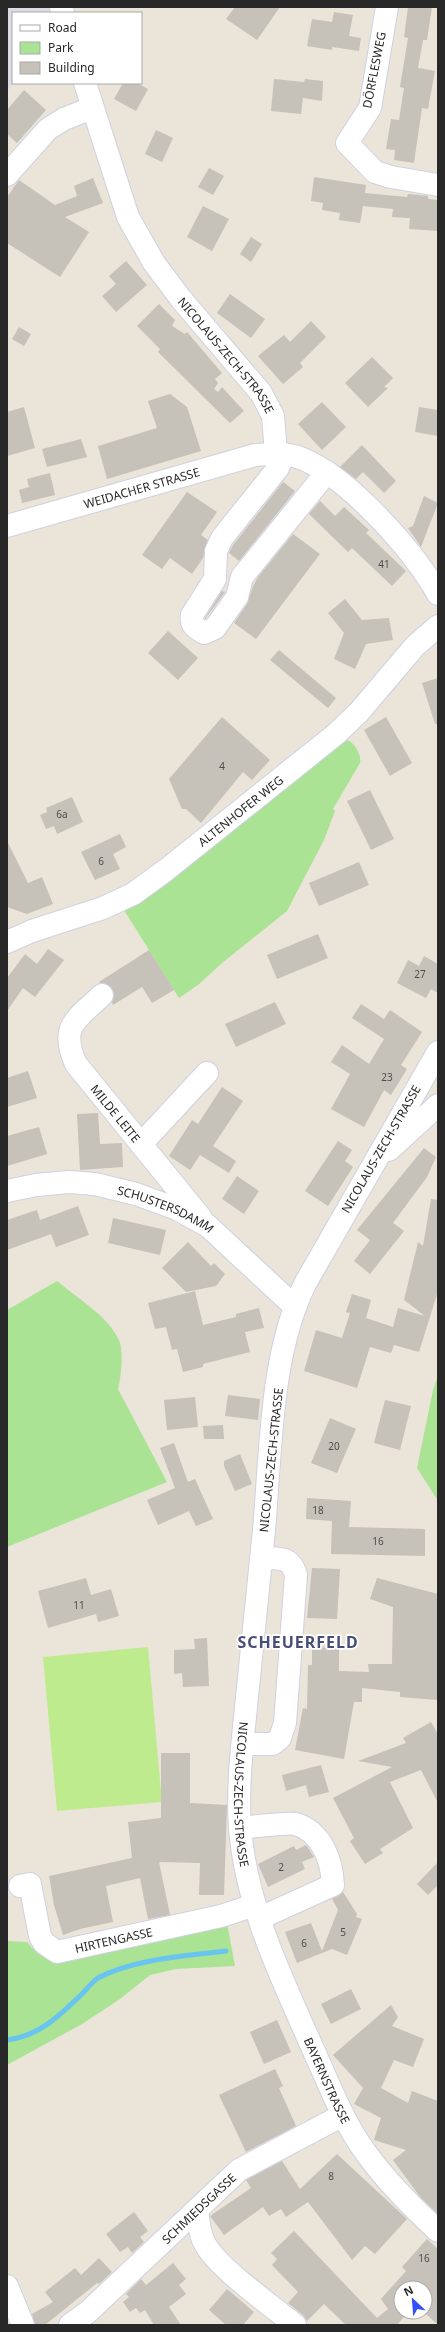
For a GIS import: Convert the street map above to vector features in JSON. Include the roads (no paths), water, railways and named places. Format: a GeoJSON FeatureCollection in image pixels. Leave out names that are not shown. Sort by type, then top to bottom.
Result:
{"type":"FeatureCollection","features":[{"type":"Feature","properties":{"kind":"street","name":"DÖRFLESWEG"},"geometry":{"type":"LineString","coordinates":[[387,7],[370,108],[347,142],[375,172],[391,177],[438,185]]}},
{"type":"Feature","properties":{"kind":"street","name":"NICOLAUS-ZECH-STRASSE"},"geometry":{"type":"LineString","coordinates":[[85,84],[128,217],[154,263],[181,299],[261,393],[273,416],[280,454]]}},
{"type":"Feature","properties":{"kind":"street"},"geometry":{"type":"LineString","coordinates":[[7,175],[48,129],[64,119],[92,108]]}},
{"type":"Feature","properties":{"kind":"street"},"geometry":{"type":"LineString","coordinates":[[328,472],[240,582],[238,597],[214,628],[204,633],[193,625],[190,620],[192,615],[215,579],[217,567],[216,551],[222,538],[278,468],[280,454],[303,459],[328,472],[385,525],[428,576],[438,594]]}},
{"type":"Feature","properties":{"kind":"street","name":"WEIDACHER STRASSE"},"geometry":{"type":"LineString","coordinates":[[7,526],[255,455],[280,454]]}},
{"type":"Feature","properties":{"kind":"street"},"geometry":{"type":"LineString","coordinates":[[217,567],[240,582]]}},
{"type":"Feature","properties":{"kind":"street","name":"ALTENHOFER WEG"},"geometry":{"type":"LineString","coordinates":[[7,942],[32,931],[103,908],[133,894],[166,870],[336,734],[359,712],[415,646],[438,626]]}},
{"type":"Feature","properties":{"kind":"street","name":"MILDE LEITE"},"geometry":{"type":"LineString","coordinates":[[102,995],[75,1021],[68,1033],[70,1051],[76,1064],[208,1226]]}},
{"type":"Feature","properties":{"kind":"street","name":"NICOLAUS-ZECH-STRASSE"},"geometry":{"type":"LineString","coordinates":[[258,1911],[246,1872],[240,1828],[243,1744],[276,1399],[286,1333],[294,1306],[338,1222],[374,1164],[438,1052]]}},
{"type":"Feature","properties":{"kind":"street"},"geometry":{"type":"LineString","coordinates":[[141,1144],[207,1073]]}},
{"type":"Feature","properties":{"kind":"street"},"geometry":{"type":"LineString","coordinates":[[374,1164],[438,1105]]}},
{"type":"Feature","properties":{"kind":"street","name":"SCHUSTERSDAMM"},"geometry":{"type":"LineString","coordinates":[[7,1191],[36,1185],[68,1182],[95,1184],[136,1194],[177,1209],[208,1226],[294,1306]]}},
{"type":"Feature","properties":{"kind":"street"},"geometry":{"type":"LineString","coordinates":[[243,1744],[273,1744],[280,1738],[285,1723],[296,1575],[293,1566],[285,1559],[261,1558]]}},
{"type":"Feature","properties":{"kind":"street"},"geometry":{"type":"LineString","coordinates":[[240,1828],[296,1824],[312,1834],[328,1858],[333,1869],[333,1885],[258,1911]]}},
{"type":"Feature","properties":{"kind":"street","name":"HIRTENGASSE"},"geometry":{"type":"LineString","coordinates":[[20,1886],[30,1884],[40,1936],[44,1943],[57,1952],[221,1916],[258,1911]]}},
{"type":"Feature","properties":{"kind":"street","name":"BAYERNSTRASSE"},"geometry":{"type":"LineString","coordinates":[[258,1911],[295,2009],[343,2115],[365,2152],[400,2194],[438,2231]]}},
{"type":"Feature","properties":{"kind":"street","name":"SCHMIEDSGASSE"},"geometry":{"type":"LineString","coordinates":[[70,2325],[88,2312],[239,2170],[251,2162],[343,2115]]}},
{"type":"Feature","properties":{"kind":"street"},"geometry":{"type":"LineString","coordinates":[[197,2211],[201,2235],[206,2245],[228,2270],[295,2325]]}},
{"type":"Feature","properties":{"kind":"street"},"geometry":{"type":"LineString","coordinates":[[7,2286],[23,2325]]}},
{"type":"Feature","properties":{"kind":"waterway"},"geometry":{"type":"LineString","coordinates":[[7,2040],[18,2038],[38,2030],[56,2018],[98,1978],[112,1972],[143,1962],[226,1951]]}},
{"type":"Feature","properties":{"kind":"district","name":"SCHEUERFELD"},"geometry":{"type":"Point","coordinates":[298,1642]}}]}
